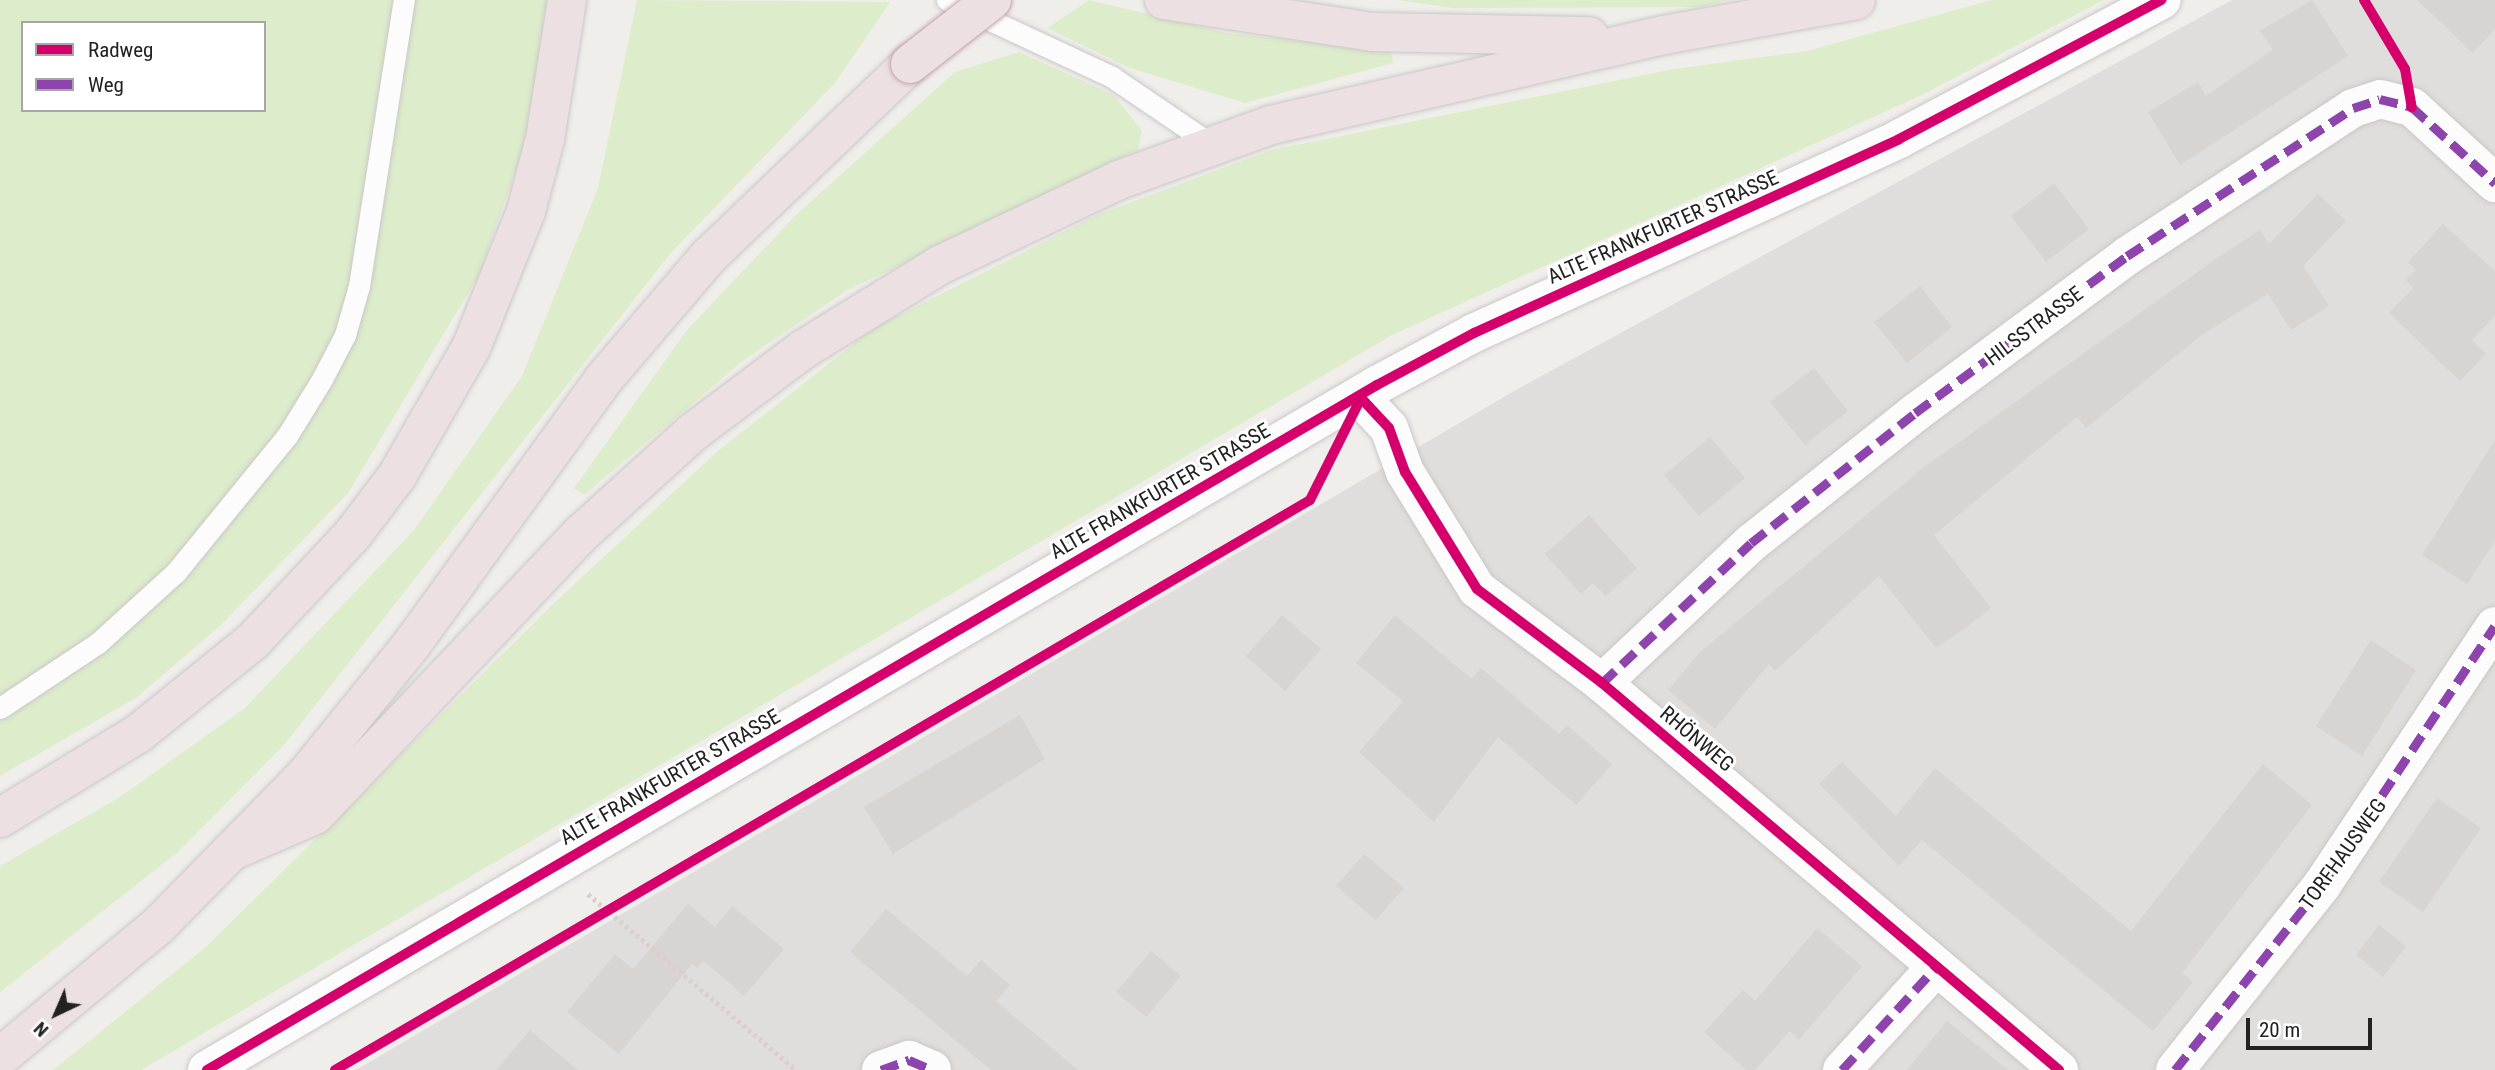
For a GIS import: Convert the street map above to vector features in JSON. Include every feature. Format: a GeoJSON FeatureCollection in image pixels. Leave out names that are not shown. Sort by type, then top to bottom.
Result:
{"type":"FeatureCollection","features":[{"type":"Feature","properties":{"kind":"highway"},"geometry":{"type":"LineString","coordinates":[[0,818],[139,733],[244,649],[305,590],[397,475],[471,348],[522,223],[545,139],[567,0]]}},
{"type":"Feature","properties":{"kind":"highway"},"geometry":{"type":"LineString","coordinates":[[0,1057],[158,926],[234,850],[371,697],[603,380],[708,257],[910,64],[992,0]]}},
{"type":"Feature","properties":{"kind":"highway"},"geometry":{"type":"LineString","coordinates":[[1164,0],[1373,32],[1477,38],[1664,34]]}},
{"type":"Feature","properties":{"kind":"highway"},"geometry":{"type":"LineString","coordinates":[[234,850],[315,815],[582,533],[692,433],[794,356],[940,265],[1028,220],[1212,145],[1664,34],[1856,0]]}},
{"type":"Feature","properties":{"kind":"street","name":"ALTE FRANKFURTER STRASSE"},"geometry":{"type":"LineString","coordinates":[[206,1070],[1474,333],[1899,139],[2162,0]]}},
{"type":"Feature","properties":{"kind":"street","name":"HILSSTRASSE"},"geometry":{"type":"LineString","coordinates":[[1602,683],[1698,589],[1915,413],[2127,256],[2353,108],[2380,99],[2412,107],[2495,183]]}},
{"type":"Feature","properties":{"kind":"street","name":"RHÖNWEG"},"geometry":{"type":"LineString","coordinates":[[1361,398],[1389,428],[1416,492],[1477,589],[1602,683],[2059,1070]]}},
{"type":"Feature","properties":{"kind":"street","name":"TORFHAUSWEG"},"geometry":{"type":"LineString","coordinates":[[2175,1070],[2322,885],[2495,626]]}},
{"type":"Feature","properties":{"kind":"street"},"geometry":{"type":"LineString","coordinates":[[1842,1070],[1936,967]]}},
{"type":"Feature","properties":{"kind":"street"},"geometry":{"type":"LineString","coordinates":[[881,1070],[909,1060],[932,1070]]}},
{"type":"Feature","properties":{"kind":"lane"},"geometry":{"type":"LineString","coordinates":[[0,708],[99,643],[156,592],[287,436],[322,379],[345,335],[359,286],[404,0]]}},
{"type":"Feature","properties":{"kind":"lane"},"geometry":{"type":"LineString","coordinates":[[947,0],[1112,77],[1212,145]]}},
{"type":"Feature","properties":{"kind":"path"},"geometry":{"type":"LineString","coordinates":[[556,866],[796,1070]]}},
{"type":"Feature","properties":{"kind":"shaded area"},"geometry":{"type":"Polygon","coordinates":[[[2232,0],[2495,0],[2495,1070],[356,1070],[1514,391],[2232,0]]]}},
{"type":"Feature","properties":{"kind":"green space"},"geometry":{"type":"Polygon","coordinates":[[[0,0],[547,0],[550,35],[535,115],[479,275],[348,493],[221,625],[136,698],[0,776],[0,0]]]}},
{"type":"Feature","properties":{"kind":"green space"},"geometry":{"type":"Polygon","coordinates":[[[637,0],[890,2],[835,83],[670,254],[284,745],[178,852],[0,992],[0,866],[117,799],[245,708],[414,530],[522,376],[598,188],[637,0]]]}},
{"type":"Feature","properties":{"kind":"green space"},"geometry":{"type":"Polygon","coordinates":[[[1089,0],[1227,33],[1391,51],[1393,63],[1245,103],[1130,68],[1047,28],[1089,0]]]}},
{"type":"Feature","properties":{"kind":"green space"},"geometry":{"type":"Polygon","coordinates":[[[1398,0],[1729,0],[1700,7],[1452,8],[1398,0]]]}},
{"type":"Feature","properties":{"kind":"green space"},"geometry":{"type":"Polygon","coordinates":[[[1992,0],[2104,0],[1922,95],[1392,335],[141,1070],[53,1070],[206,947],[551,606],[719,450],[874,328],[1097,215],[1271,150],[1674,69],[1807,51],[1992,0]]]}},
{"type":"Feature","properties":{"kind":"green space"},"geometry":{"type":"Polygon","coordinates":[[[1019,52],[1114,95],[1142,131],[1138,150],[846,291],[744,360],[584,495],[574,488],[687,330],[797,214],[955,72],[1019,52]]]}},
{"type":"Feature","properties":{"kind":"building"},"geometry":{"type":"Polygon","coordinates":[[[2312,0],[2348,56],[2180,165],[2148,112],[2198,82],[2206,96],[2273,50],[2260,31],[2312,0]]]}},
{"type":"Feature","properties":{"kind":"building"},"geometry":{"type":"Polygon","coordinates":[[[2417,0],[2495,0],[2495,29],[2473,53],[2417,0]]]}},
{"type":"Feature","properties":{"kind":"building"},"geometry":{"type":"Polygon","coordinates":[[[2054,183],[2089,229],[2046,262],[2011,216],[2054,183]]]}},
{"type":"Feature","properties":{"kind":"building"},"geometry":{"type":"Polygon","coordinates":[[[2318,194],[2346,221],[2303,266],[2329,306],[2291,330],[2268,294],[2203,334],[2086,428],[2077,417],[1934,535],[1991,608],[1964,629],[1936,648],[1879,576],[1775,671],[1769,664],[1715,729],[1668,690],[1699,653],[1923,468],[2260,230],[2269,244],[2318,194]]]}},
{"type":"Feature","properties":{"kind":"building"},"geometry":{"type":"Polygon","coordinates":[[[2443,224],[2495,271],[2495,316],[2472,340],[2486,354],[2460,381],[2389,313],[2413,288],[2405,280],[2416,270],[2408,262],[2443,224]]]}},
{"type":"Feature","properties":{"kind":"building"},"geometry":{"type":"Polygon","coordinates":[[[1920,286],[1952,327],[1907,363],[1874,322],[1920,286]]]}},
{"type":"Feature","properties":{"kind":"building"},"geometry":{"type":"Polygon","coordinates":[[[1814,368],[1848,411],[1805,445],[1770,402],[1814,368]]]}},
{"type":"Feature","properties":{"kind":"building"},"geometry":{"type":"Polygon","coordinates":[[[1710,437],[1745,478],[1699,516],[1664,475],[1710,437]]]}},
{"type":"Feature","properties":{"kind":"building"},"geometry":{"type":"Polygon","coordinates":[[[2495,440],[2495,541],[2467,584],[2422,555],[2495,440]]]}},
{"type":"Feature","properties":{"kind":"building"},"geometry":{"type":"Polygon","coordinates":[[[1589,515],[1637,568],[1606,596],[1593,583],[1581,594],[1545,554],[1589,515]]]}},
{"type":"Feature","properties":{"kind":"building"},"geometry":{"type":"Polygon","coordinates":[[[1282,615],[1321,649],[1285,691],[1246,656],[1282,615]]]}},
{"type":"Feature","properties":{"kind":"building"},"geometry":{"type":"Polygon","coordinates":[[[1395,615],[1472,679],[1481,668],[1559,734],[1567,725],[1612,764],[1576,805],[1498,737],[1434,822],[1359,752],[1403,701],[1356,663],[1395,615]]]}},
{"type":"Feature","properties":{"kind":"building"},"geometry":{"type":"Polygon","coordinates":[[[2371,640],[2416,670],[2362,756],[2316,726],[2371,640]]]}},
{"type":"Feature","properties":{"kind":"building"},"geometry":{"type":"Polygon","coordinates":[[[1020,715],[1045,759],[893,854],[864,807],[1020,715]]]}},
{"type":"Feature","properties":{"kind":"building"},"geometry":{"type":"Polygon","coordinates":[[[1842,762],[1896,816],[1935,768],[2131,931],[2263,764],[2312,805],[2182,973],[2193,982],[2153,1031],[1922,840],[1899,866],[1819,784],[1842,762]]]}},
{"type":"Feature","properties":{"kind":"building"},"geometry":{"type":"Polygon","coordinates":[[[2437,798],[2481,828],[2423,912],[2379,882],[2437,798]]]}},
{"type":"Feature","properties":{"kind":"building"},"geometry":{"type":"Polygon","coordinates":[[[1364,854],[1404,888],[1376,920],[1336,886],[1364,854]]]}},
{"type":"Feature","properties":{"kind":"building"},"geometry":{"type":"Polygon","coordinates":[[[688,904],[715,927],[732,906],[784,949],[744,996],[704,961],[697,968],[692,964],[619,1054],[567,1012],[615,954],[633,969],[688,904]]]}},
{"type":"Feature","properties":{"kind":"building"},"geometry":{"type":"Polygon","coordinates":[[[886,909],[967,976],[981,960],[1010,985],[996,1001],[1078,1070],[991,1070],[850,952],[886,909]]]}},
{"type":"Feature","properties":{"kind":"building"},"geometry":{"type":"Polygon","coordinates":[[[2379,925],[2406,946],[2383,977],[2356,955],[2379,925]]]}},
{"type":"Feature","properties":{"kind":"building"},"geometry":{"type":"Polygon","coordinates":[[[1817,928],[1862,966],[1799,1040],[1790,1031],[1755,1070],[1746,1070],[1704,1032],[1743,990],[1755,1001],[1817,928]]]}},
{"type":"Feature","properties":{"kind":"building"},"geometry":{"type":"Polygon","coordinates":[[[1151,951],[1181,976],[1146,1017],[1116,992],[1151,951]]]}},
{"type":"Feature","properties":{"kind":"building"},"geometry":{"type":"Polygon","coordinates":[[[1947,1021],[2008,1070],[1907,1070],[1947,1021]]]}},
{"type":"Feature","properties":{"kind":"building"},"geometry":{"type":"Polygon","coordinates":[[[530,1030],[578,1070],[496,1070],[530,1030]]]}},
{"type":"Feature","properties":{"kind":"marked path"},"geometry":{"type":"LineString","coordinates":[[1602,683],[1751,543],[1915,413],[2127,256],[2353,108],[2380,99],[2412,107],[2495,183]]}},
{"type":"Feature","properties":{"kind":"marked path"},"geometry":{"type":"LineString","coordinates":[[2175,1070],[2322,885],[2495,626]]}},
{"type":"Feature","properties":{"kind":"marked path"},"geometry":{"type":"LineString","coordinates":[[1842,1070],[1936,967]]}},
{"type":"Feature","properties":{"kind":"marked path"},"geometry":{"type":"LineString","coordinates":[[881,1070],[909,1060],[932,1070]]}},
{"type":"Feature","properties":{"kind":"cycle path"},"geometry":{"type":"LineString","coordinates":[[207,1070],[1377,385],[1474,333],[1899,139],[2162,0]]}},
{"type":"Feature","properties":{"kind":"cycle path"},"geometry":{"type":"LineString","coordinates":[[2364,0],[2405,69],[2412,107]]}},
{"type":"Feature","properties":{"kind":"cycle path"},"geometry":{"type":"LineString","coordinates":[[1361,398],[1389,428],[1405,472],[1477,589],[1602,683],[2059,1070]]}},
{"type":"Feature","properties":{"kind":"cycle path"},"geometry":{"type":"LineString","coordinates":[[335,1070],[1310,500],[1361,398]]}}]}
